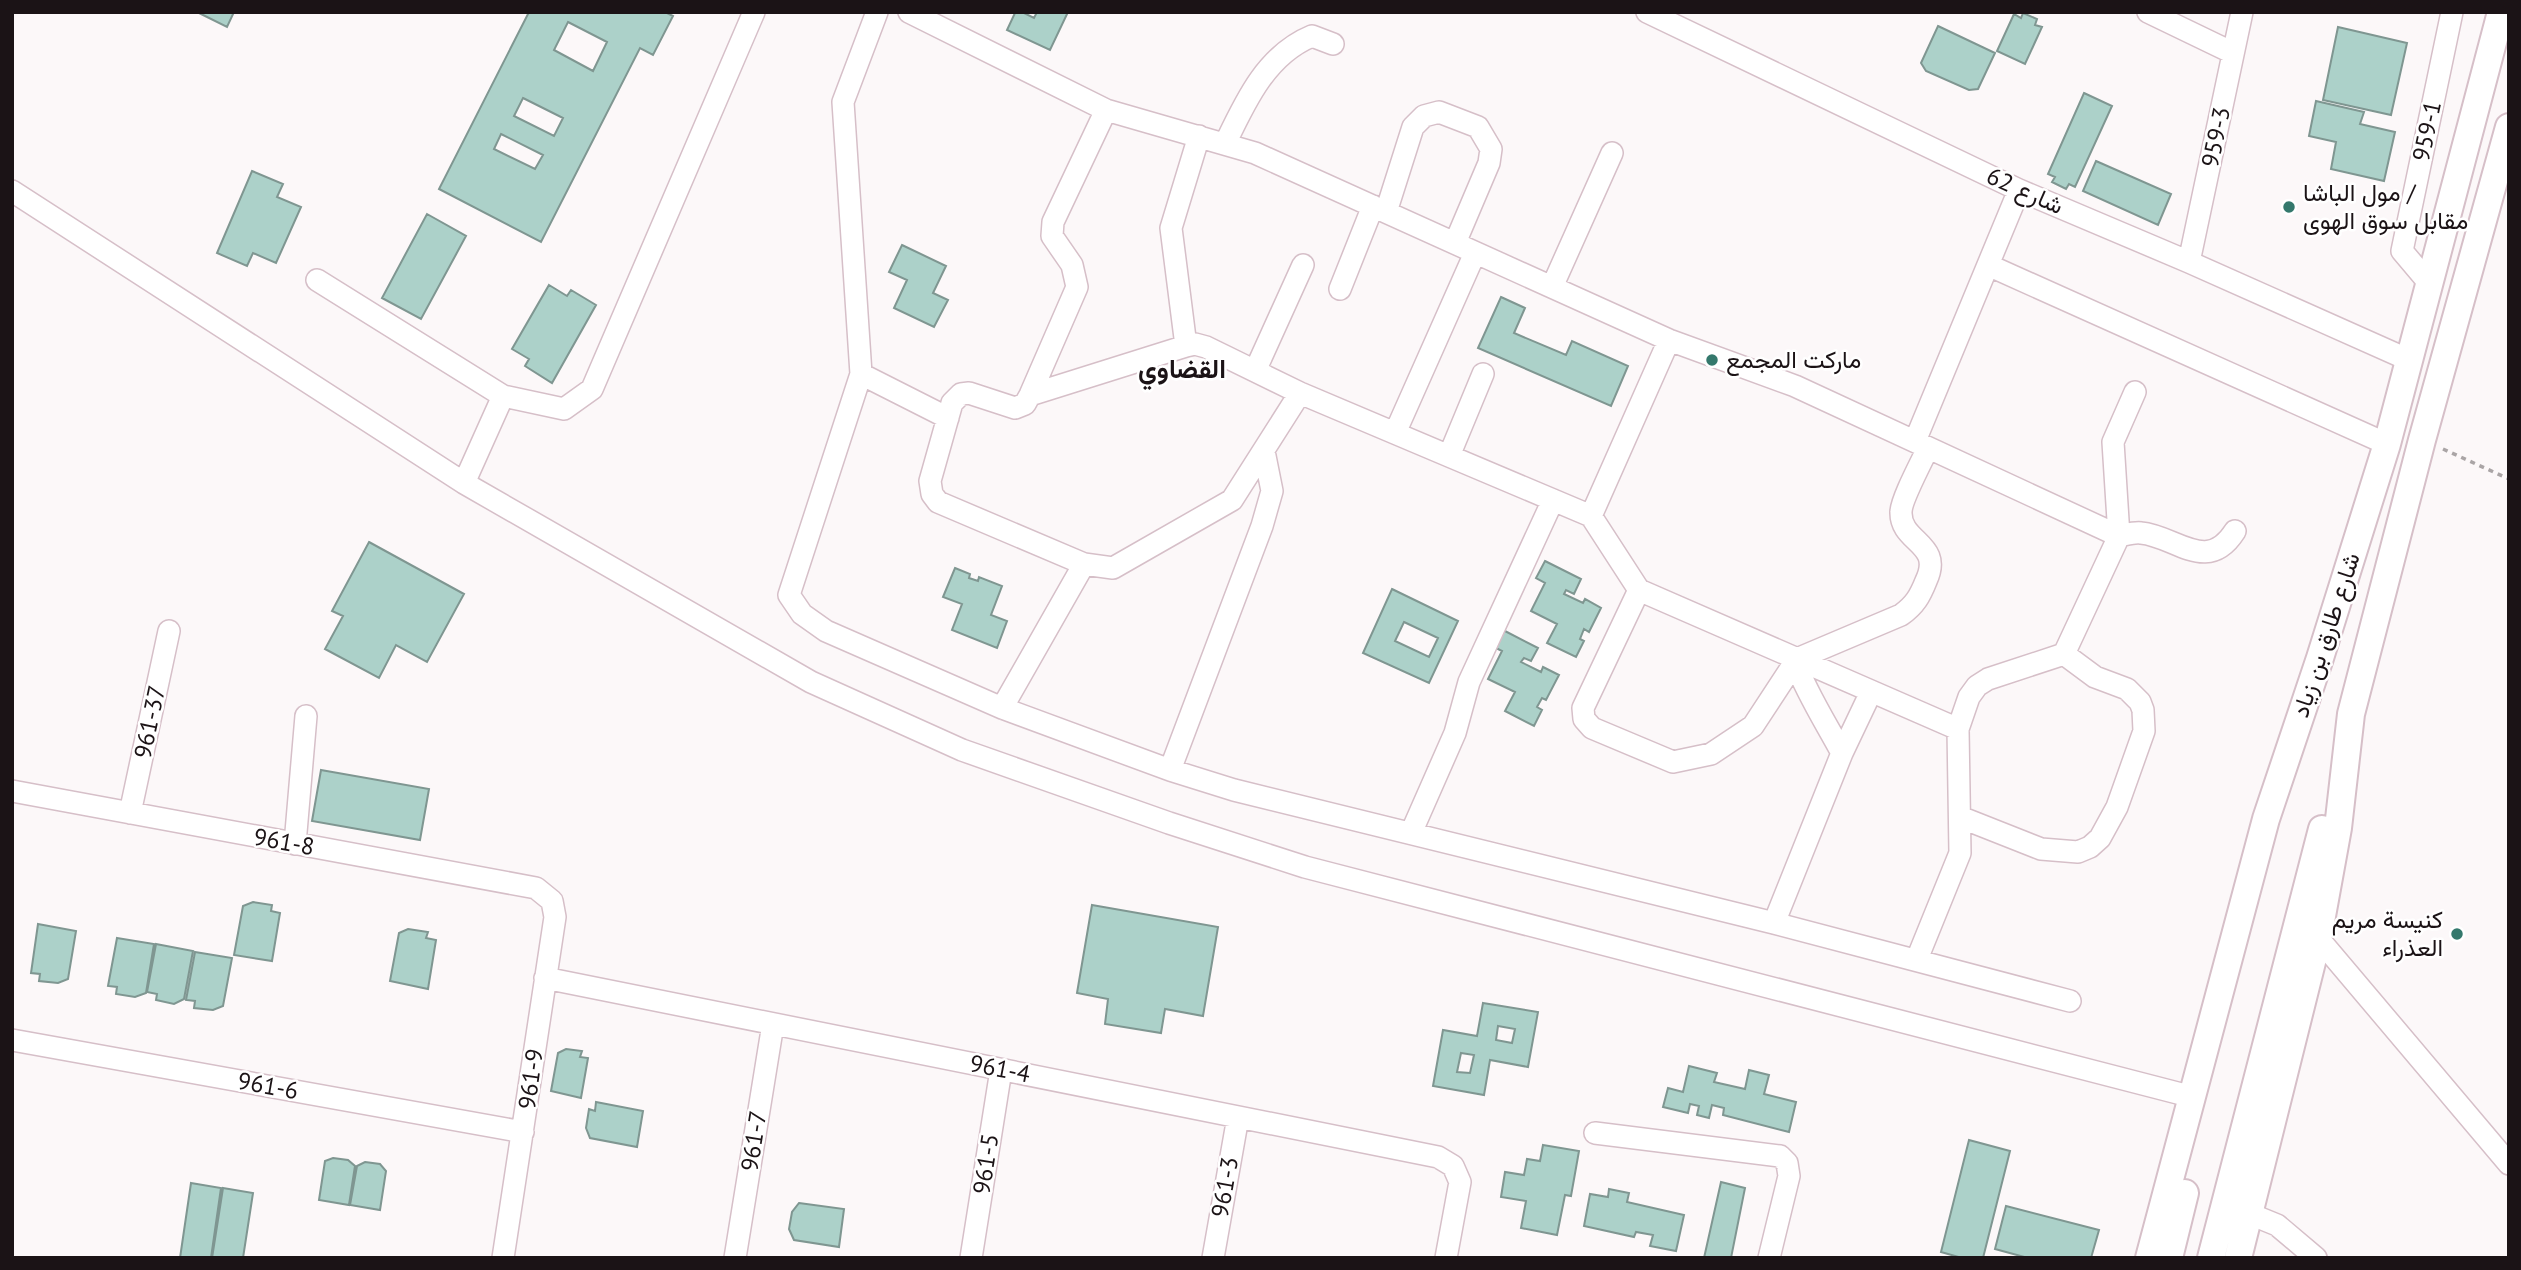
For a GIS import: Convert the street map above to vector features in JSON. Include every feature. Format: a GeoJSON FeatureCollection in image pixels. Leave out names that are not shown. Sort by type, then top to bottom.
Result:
{"type":"FeatureCollection","features":[{"type":"Feature","properties":{"kind":"main road","name":"شارع طارق بن زياد"},"geometry":{"type":"LineString","coordinates":[[2149,1258],[2266,819],[2320,658],[2386,444],[2501,12]]}},
{"type":"Feature","properties":{"kind":"main road","name":"شارع طارق بن زياد"},"geometry":{"type":"LineString","coordinates":[[2238,1258],[2318,938],[2338,828],[2351,714],[2422,440],[2509,127]]}},
{"type":"Feature","properties":{"kind":"main road"},"geometry":{"type":"LineString","coordinates":[[2169,1258],[2320,658]]}},
{"type":"Feature","properties":{"kind":"main road"},"geometry":{"type":"LineString","coordinates":[[2211,1258],[2351,714]]}},
{"type":"Feature","properties":{"kind":"street"},"geometry":{"type":"LineString","coordinates":[[317,280],[503,396],[564,409],[592,390],[754,12]]}},
{"type":"Feature","properties":{"kind":"street"},"geometry":{"type":"LineString","coordinates":[[877,12],[843,102],[861,374],[789,595],[802,614],[826,631],[1002,708],[1234,790],[1917,959],[2070,1001]]}},
{"type":"Feature","properties":{"kind":"street"},"geometry":{"type":"LineString","coordinates":[[909,12],[1106,110],[1255,153],[1669,340],[1796,386],[2119,536],[2141,533],[2194,552],[2216,550],[2230,540],[2235,531]]}},
{"type":"Feature","properties":{"kind":"street","name":"شارع 62"},"geometry":{"type":"LineString","coordinates":[[1647,12],[2019,190],[2409,360]]}},
{"type":"Feature","properties":{"kind":"street"},"geometry":{"type":"LineString","coordinates":[[2148,12],[2233,53]]}},
{"type":"Feature","properties":{"kind":"street","name":"959-3"},"geometry":{"type":"LineString","coordinates":[[2189,262],[2242,12]]}},
{"type":"Feature","properties":{"kind":"street","name":"959-1"},"geometry":{"type":"LineString","coordinates":[[2429,283],[2402,251],[2452,12]]}},
{"type":"Feature","properties":{"kind":"street"},"geometry":{"type":"LineString","coordinates":[[1225,144],[1250,92],[1278,59],[1297,42],[1312,36],[1333,44]]}},
{"type":"Feature","properties":{"kind":"street"},"geometry":{"type":"LineString","coordinates":[[1106,110],[1053,222],[1052,236],[1072,265],[1077,287],[1026,404],[1015,408],[969,393],[961,394],[952,403],[930,481],[932,494],[938,502],[1084,564],[1113,568],[1233,500],[1300,393]]}},
{"type":"Feature","properties":{"kind":"street"},"geometry":{"type":"LineString","coordinates":[[1340,289],[1380,209],[1413,127],[1424,116],[1439,112],[1478,127],[1491,149],[1489,163],[1455,243]]}},
{"type":"Feature","properties":{"kind":"street"},"geometry":{"type":"LineString","coordinates":[[1186,346],[1171,228],[1199,136]]}},
{"type":"Feature","properties":{"kind":"street"},"geometry":{"type":"LineString","coordinates":[[1552,287],[1612,153]]}},
{"type":"Feature","properties":{"kind":"street"},"geometry":{"type":"LineString","coordinates":[[1639,590],[1583,708],[1584,719],[1592,728],[1673,762],[1711,754],[1753,726],[1796,660],[1901,615],[1916,603],[1932,569],[1929,552],[1904,526],[1901,511],[1921,444],[2019,190]]}},
{"type":"Feature","properties":{"kind":"street"},"geometry":{"type":"LineString","coordinates":[[12,191],[464,483],[811,682],[962,750],[1304,867],[2193,1097]]}},
{"type":"Feature","properties":{"kind":"street"},"geometry":{"type":"LineString","coordinates":[[1395,433],[1475,253]]}},
{"type":"Feature","properties":{"kind":"street"},"geometry":{"type":"LineString","coordinates":[[1255,371],[1303,265]]}},
{"type":"Feature","properties":{"kind":"street"},"geometry":{"type":"LineString","coordinates":[[1988,265],[2386,444]]}},
{"type":"Feature","properties":{"kind":"street"},"geometry":{"type":"LineString","coordinates":[[1591,516],[1669,340]]}},
{"type":"Feature","properties":{"kind":"street"},"geometry":{"type":"LineString","coordinates":[[1030,395],[1195,344],[1300,393],[1591,516],[1639,590],[1958,729]]}},
{"type":"Feature","properties":{"kind":"street"},"geometry":{"type":"LineString","coordinates":[[861,374],[948,418]]}},
{"type":"Feature","properties":{"kind":"street"},"geometry":{"type":"LineString","coordinates":[[1449,456],[1483,374]]}},
{"type":"Feature","properties":{"kind":"street"},"geometry":{"type":"LineString","coordinates":[[1917,959],[1960,853],[1958,729],[1969,697],[1978,686],[1989,679],[2064,654],[2119,536],[2113,442],[2135,392]]}},
{"type":"Feature","properties":{"kind":"street"},"geometry":{"type":"LineString","coordinates":[[464,483],[503,396]]}},
{"type":"Feature","properties":{"kind":"street"},"geometry":{"type":"LineString","coordinates":[[1170,769],[1262,526],[1272,491],[1264,451]]}},
{"type":"Feature","properties":{"kind":"street"},"geometry":{"type":"LineString","coordinates":[[1411,833],[1455,733],[1469,682],[1553,500]]}},
{"type":"Feature","properties":{"kind":"street"},"geometry":{"type":"LineString","coordinates":[[1002,708],[1084,564]]}},
{"type":"Feature","properties":{"kind":"street","name":"961-37"},"geometry":{"type":"LineString","coordinates":[[130,813],[169,631]]}},
{"type":"Feature","properties":{"kind":"street"},"geometry":{"type":"LineString","coordinates":[[1960,817],[2041,849],[2078,852],[2090,847],[2100,838],[2117,807],[2144,731],[2143,710],[2140,702],[2127,689],[2095,677],[2064,654]]}},
{"type":"Feature","properties":{"kind":"street"},"geometry":{"type":"LineString","coordinates":[[1796,660],[1805,689],[1818,706],[1842,753]]}},
{"type":"Feature","properties":{"kind":"street"},"geometry":{"type":"LineString","coordinates":[[1774,923],[1842,753],[1871,692]]}},
{"type":"Feature","properties":{"kind":"street"},"geometry":{"type":"LineString","coordinates":[[295,844],[306,716]]}},
{"type":"Feature","properties":{"kind":"street","name":"961-8"},"geometry":{"type":"LineString","coordinates":[[12,791],[536,888],[552,901]]}},
{"type":"Feature","properties":{"kind":"street","name":"961-9"},"geometry":{"type":"LineString","coordinates":[[503,1258],[555,918],[552,901]]}},
{"type":"Feature","properties":{"kind":"street"},"geometry":{"type":"LineString","coordinates":[[2318,938],[2509,1164]]}},
{"type":"Feature","properties":{"kind":"street","name":"961-4"},"geometry":{"type":"LineString","coordinates":[[545,978],[1438,1157],[1453,1166],[1460,1182],[1446,1258]]}},
{"type":"Feature","properties":{"kind":"street","name":"961-7"},"geometry":{"type":"LineString","coordinates":[[735,1258],[773,1024]]}},
{"type":"Feature","properties":{"kind":"street","name":"961-6"},"geometry":{"type":"LineString","coordinates":[[12,1040],[523,1132]]}},
{"type":"Feature","properties":{"kind":"street","name":"961-5"},"geometry":{"type":"LineString","coordinates":[[971,1258],[1001,1070]]}},
{"type":"Feature","properties":{"kind":"street","name":"961-3"},"geometry":{"type":"LineString","coordinates":[[1213,1258],[1238,1117]]}},
{"type":"Feature","properties":{"kind":"street"},"geometry":{"type":"LineString","coordinates":[[1595,1133],[1780,1156],[1787,1163],[1789,1176],[1769,1258]]}},
{"type":"Feature","properties":{"kind":"street"},"geometry":{"type":"LineString","coordinates":[[2250,1214],[2277,1225],[2316,1258]]}},
{"type":"Feature","properties":{"kind":"path"},"geometry":{"type":"LineString","coordinates":[[2422,440],[2509,479]]}},
{"type":"Feature","properties":{"kind":"building"},"geometry":{"type":"Polygon","coordinates":[[[197,12],[234,12],[227,27],[197,12]]]}},
{"type":"Feature","properties":{"kind":"building"},"geometry":{"type":"Polygon","coordinates":[[[529,12],[665,12],[673,16],[653,55],[640,48],[541,242],[439,189],[529,12]],[[568,22],[554,50],[593,71],[607,42],[568,22]],[[523,98],[514,116],[554,136],[563,118],[523,98]],[[501,134],[494,149],[535,169],[543,155],[501,134]]]}},
{"type":"Feature","properties":{"kind":"building"},"geometry":{"type":"Polygon","coordinates":[[[1013,12],[1022,12],[1034,18],[1037,12],[1068,12],[1050,50],[1007,30],[1015,13],[1013,12]]]}},
{"type":"Feature","properties":{"kind":"building"},"geometry":{"type":"Polygon","coordinates":[[[2023,13],[2037,19],[2035,25],[2042,27],[2025,64],[1997,51],[2014,14],[2021,18],[2023,13]]]}},
{"type":"Feature","properties":{"kind":"building"},"geometry":{"type":"Polygon","coordinates":[[[1938,26],[1995,53],[1978,89],[1969,90],[1926,71],[1921,63],[1938,26]]]}},
{"type":"Feature","properties":{"kind":"building"},"geometry":{"type":"Polygon","coordinates":[[[2338,27],[2407,43],[2391,115],[2323,100],[2338,27]]]}},
{"type":"Feature","properties":{"kind":"building"},"geometry":{"type":"Polygon","coordinates":[[[2084,93],[2112,106],[2075,187],[2069,184],[2066,189],[2052,182],[2055,177],[2048,174],[2084,93]]]}},
{"type":"Feature","properties":{"kind":"building"},"geometry":{"type":"Polygon","coordinates":[[[2316,101],[2364,112],[2360,124],[2395,132],[2384,181],[2331,169],[2336,142],[2309,136],[2316,101]]]}},
{"type":"Feature","properties":{"kind":"building"},"geometry":{"type":"Polygon","coordinates":[[[2096,161],[2171,194],[2158,225],[2083,191],[2096,161]]]}},
{"type":"Feature","properties":{"kind":"building"},"geometry":{"type":"Polygon","coordinates":[[[252,171],[283,184],[277,197],[301,207],[276,263],[253,253],[247,266],[217,253],[252,171]]]}},
{"type":"Feature","properties":{"kind":"building"},"geometry":{"type":"Polygon","coordinates":[[[427,214],[466,236],[421,319],[382,298],[427,214]]]}},
{"type":"Feature","properties":{"kind":"building"},"geometry":{"type":"Polygon","coordinates":[[[902,245],[946,266],[933,293],[948,300],[934,327],[894,308],[907,280],[889,272],[902,245]]]}},
{"type":"Feature","properties":{"kind":"building"},"geometry":{"type":"Polygon","coordinates":[[[549,285],[567,296],[571,290],[596,305],[552,383],[525,366],[529,359],[512,349],[549,285]]]}},
{"type":"Feature","properties":{"kind":"building"},"geometry":{"type":"Polygon","coordinates":[[[1501,297],[1525,308],[1514,333],[1566,355],[1572,341],[1628,366],[1611,406],[1478,348],[1501,297]]]}},
{"type":"Feature","properties":{"kind":"building"},"geometry":{"type":"Polygon","coordinates":[[[369,542],[464,594],[427,662],[396,645],[379,678],[325,649],[343,616],[332,611],[369,542]]]}},
{"type":"Feature","properties":{"kind":"building"},"geometry":{"type":"Polygon","coordinates":[[[1545,561],[1581,579],[1574,594],[1566,590],[1564,594],[1583,603],[1585,599],[1601,608],[1589,632],[1584,629],[1580,639],[1584,641],[1576,657],[1547,643],[1557,624],[1531,611],[1545,583],[1536,578],[1545,561]]]}},
{"type":"Feature","properties":{"kind":"building"},"geometry":{"type":"Polygon","coordinates":[[[955,568],[970,574],[969,578],[978,581],[979,577],[1002,586],[991,615],[1007,621],[997,648],[952,630],[962,604],[943,597],[955,568]]]}},
{"type":"Feature","properties":{"kind":"building"},"geometry":{"type":"Polygon","coordinates":[[[1392,589],[1458,621],[1429,683],[1363,653],[1392,589]],[[1404,622],[1395,641],[1429,657],[1438,638],[1404,622]]]}},
{"type":"Feature","properties":{"kind":"building"},"geometry":{"type":"Polygon","coordinates":[[[1503,630],[1538,648],[1531,661],[1524,658],[1521,662],[1541,672],[1543,667],[1559,675],[1546,700],[1542,698],[1537,707],[1542,710],[1534,726],[1505,711],[1515,692],[1488,679],[1502,651],[1494,647],[1503,630]]]}},
{"type":"Feature","properties":{"kind":"building"},"geometry":{"type":"Polygon","coordinates":[[[321,770],[429,789],[420,840],[312,821],[321,770]]]}},
{"type":"Feature","properties":{"kind":"building"},"geometry":{"type":"Polygon","coordinates":[[[253,902],[272,905],[271,911],[280,913],[272,961],[234,955],[243,906],[253,902]]]}},
{"type":"Feature","properties":{"kind":"building"},"geometry":{"type":"Polygon","coordinates":[[[1092,905],[1218,927],[1203,1016],[1165,1009],[1161,1033],[1105,1024],[1108,999],[1077,993],[1092,905]]]}},
{"type":"Feature","properties":{"kind":"building"},"geometry":{"type":"Polygon","coordinates":[[[38,924],[76,931],[68,979],[58,983],[39,981],[40,974],[31,973],[38,924]]]}},
{"type":"Feature","properties":{"kind":"building"},"geometry":{"type":"Polygon","coordinates":[[[408,929],[428,932],[426,938],[436,940],[428,989],[390,981],[399,933],[408,929]]]}},
{"type":"Feature","properties":{"kind":"building"},"geometry":{"type":"Polygon","coordinates":[[[117,938],[154,944],[146,993],[135,997],[116,994],[117,987],[108,986],[117,938]]]}},
{"type":"Feature","properties":{"kind":"building"},"geometry":{"type":"Polygon","coordinates":[[[156,944],[193,951],[184,999],[174,1004],[156,1000],[157,994],[147,992],[156,944]]]}},
{"type":"Feature","properties":{"kind":"building"},"geometry":{"type":"Polygon","coordinates":[[[195,952],[232,958],[223,1006],[213,1010],[194,1008],[195,1001],[186,1000],[195,952]]]}},
{"type":"Feature","properties":{"kind":"building"},"geometry":{"type":"Polygon","coordinates":[[[1483,1003],[1538,1012],[1528,1067],[1490,1060],[1484,1095],[1433,1086],[1443,1030],[1477,1036],[1483,1003]],[[1498,1026],[1496,1040],[1512,1043],[1515,1029],[1498,1026]],[[1461,1053],[1457,1072],[1470,1073],[1474,1055],[1461,1053]]]}},
{"type":"Feature","properties":{"kind":"building"},"geometry":{"type":"Polygon","coordinates":[[[566,1049],[582,1051],[580,1057],[588,1058],[581,1098],[551,1091],[558,1053],[566,1049]]]}},
{"type":"Feature","properties":{"kind":"building"},"geometry":{"type":"Polygon","coordinates":[[[1689,1066],[1717,1073],[1714,1082],[1745,1089],[1749,1070],[1769,1075],[1764,1094],[1796,1102],[1789,1132],[1723,1115],[1724,1108],[1712,1105],[1709,1118],[1697,1115],[1699,1106],[1690,1104],[1688,1113],[1663,1107],[1668,1088],[1683,1092],[1689,1066]]]}},
{"type":"Feature","properties":{"kind":"building"},"geometry":{"type":"Polygon","coordinates":[[[596,1102],[643,1111],[637,1147],[590,1138],[586,1128],[589,1109],[595,1111],[596,1102]]]}},
{"type":"Feature","properties":{"kind":"building"},"geometry":{"type":"Polygon","coordinates":[[[1969,1140],[2010,1151],[1983,1258],[1962,1258],[1941,1252],[1969,1140]]]}},
{"type":"Feature","properties":{"kind":"building"},"geometry":{"type":"Polygon","coordinates":[[[1543,1145],[1579,1151],[1571,1196],[1565,1195],[1557,1235],[1521,1228],[1526,1201],[1501,1197],[1505,1172],[1524,1175],[1527,1159],[1540,1161],[1543,1145]]]}},
{"type":"Feature","properties":{"kind":"building"},"geometry":{"type":"Polygon","coordinates":[[[333,1158],[348,1160],[355,1166],[349,1205],[319,1200],[325,1161],[333,1158]]]}},
{"type":"Feature","properties":{"kind":"building"},"geometry":{"type":"Polygon","coordinates":[[[365,1162],[380,1164],[386,1171],[380,1210],[350,1205],[357,1166],[365,1162]]]}},
{"type":"Feature","properties":{"kind":"building"},"geometry":{"type":"Polygon","coordinates":[[[1721,1182],[1745,1188],[1731,1258],[1704,1258],[1721,1182]]]}},
{"type":"Feature","properties":{"kind":"building"},"geometry":{"type":"Polygon","coordinates":[[[191,1183],[221,1188],[211,1258],[180,1258],[191,1183]]]}},
{"type":"Feature","properties":{"kind":"building"},"geometry":{"type":"Polygon","coordinates":[[[223,1188],[253,1193],[243,1258],[212,1258],[223,1188]]]}},
{"type":"Feature","properties":{"kind":"building"},"geometry":{"type":"Polygon","coordinates":[[[1609,1189],[1629,1193],[1627,1202],[1684,1215],[1676,1251],[1650,1246],[1653,1235],[1636,1232],[1634,1237],[1584,1226],[1590,1194],[1608,1197],[1609,1189]]]}},
{"type":"Feature","properties":{"kind":"building"},"geometry":{"type":"Polygon","coordinates":[[[799,1203],[844,1209],[839,1247],[794,1240],[789,1229],[792,1212],[799,1203]]]}},
{"type":"Feature","properties":{"kind":"building"},"geometry":{"type":"Polygon","coordinates":[[[2006,1206],[2099,1230],[2091,1258],[2028,1258],[1995,1249],[2006,1206]]]}},
{"type":"Feature","properties":{"kind":"place","name":"مول الباشا / مقابل سوق الهوى"},"geometry":{"type":"Point","coordinates":[2289,207]}},
{"type":"Feature","properties":{"kind":"place","name":"ماركت المجمع"},"geometry":{"type":"Point","coordinates":[1712,360]}},
{"type":"Feature","properties":{"kind":"place","name":"كنيسة مريم العذراء"},"geometry":{"type":"Point","coordinates":[2457,934]}},
{"type":"Feature","properties":{"kind":"district","name":"القضاوي"},"geometry":{"type":"Point","coordinates":[1182,369]}}]}
